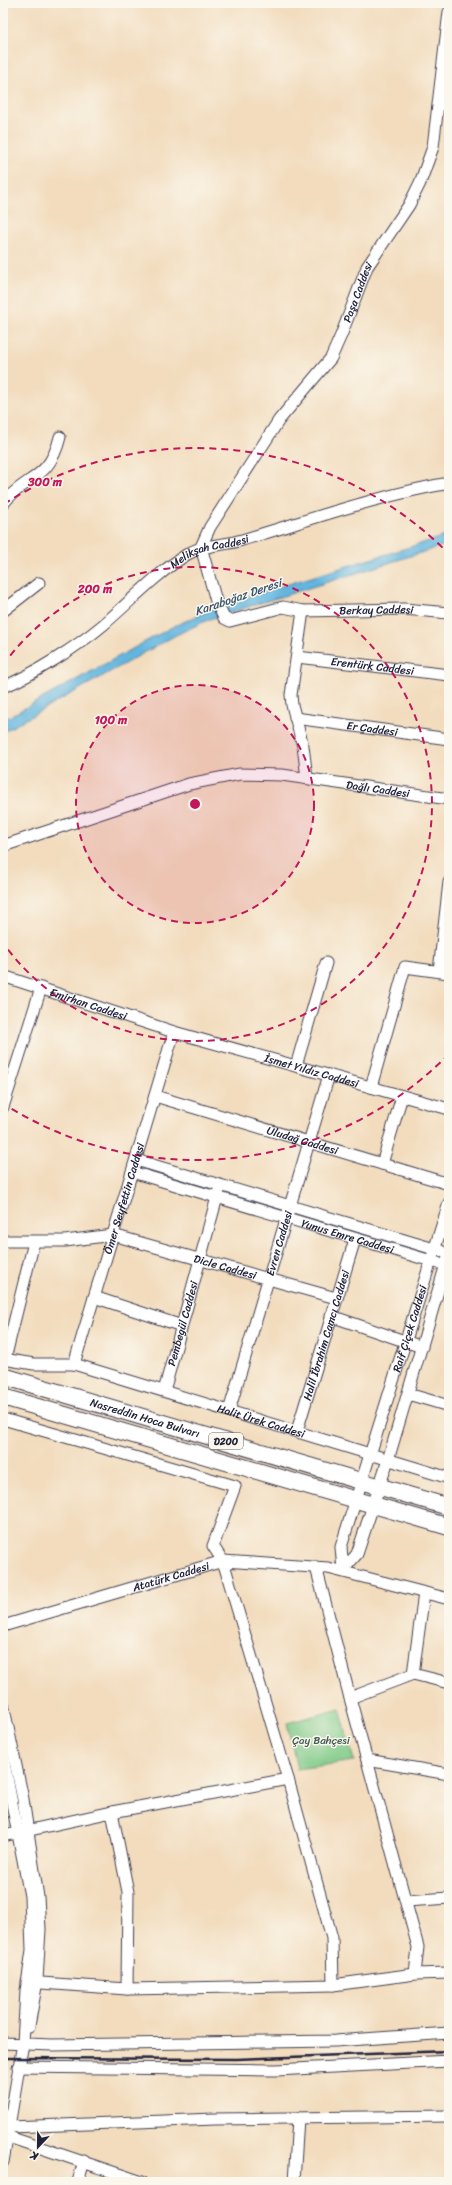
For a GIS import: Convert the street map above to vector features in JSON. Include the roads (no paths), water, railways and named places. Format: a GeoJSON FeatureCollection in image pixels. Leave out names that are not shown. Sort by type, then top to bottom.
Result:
{"type":"FeatureCollection","features":[{"type":"Feature","properties":{"kind":"highway","name":"Nasreddin Hoca Bulvarı"},"geometry":{"type":"LineString","coordinates":[[3,1376],[449,1507]]}},
{"type":"Feature","properties":{"kind":"highway","name":"Nasreddin Hoca Bulvarı"},"geometry":{"type":"LineString","coordinates":[[3,1397],[449,1527]]}},
{"type":"Feature","properties":{"kind":"street","name":"Paşa Caddesi"},"geometry":{"type":"LineString","coordinates":[[201,547],[210,527],[279,420],[330,358],[342,333],[367,267],[409,205],[420,183],[433,147],[449,12]]}},
{"type":"Feature","properties":{"kind":"street"},"geometry":{"type":"LineString","coordinates":[[3,504],[7,494],[31,482],[48,466],[53,458],[60,437]]}},
{"type":"Feature","properties":{"kind":"street","name":"Melikşah Caddesi"},"geometry":{"type":"LineString","coordinates":[[3,687],[24,678],[84,639],[112,617],[149,582],[179,560],[201,547],[236,542],[381,500],[449,483]]}},
{"type":"Feature","properties":{"kind":"street","name":"Berkay Caddesi"},"geometry":{"type":"LineString","coordinates":[[201,547],[216,601],[224,618],[230,621],[265,610],[283,607],[303,611],[404,609],[449,613]]}},
{"type":"Feature","properties":{"kind":"street"},"geometry":{"type":"LineString","coordinates":[[3,611],[40,583]]}},
{"type":"Feature","properties":{"kind":"street"},"geometry":{"type":"LineString","coordinates":[[303,611],[291,695],[304,746],[307,778]]}},
{"type":"Feature","properties":{"kind":"street","name":"Erentürk Caddesi"},"geometry":{"type":"LineString","coordinates":[[297,657],[449,675]]}},
{"type":"Feature","properties":{"kind":"street","name":"Er Caddesi"},"geometry":{"type":"LineString","coordinates":[[296,718],[449,739]]}},
{"type":"Feature","properties":{"kind":"street","name":"Dağlı Caddesi"},"geometry":{"type":"LineString","coordinates":[[7,844],[182,786],[214,778],[261,773],[307,778],[449,799]]}},
{"type":"Feature","properties":{"kind":"street"},"geometry":{"type":"LineString","coordinates":[[372,1087],[405,967],[444,972],[449,882]]}},
{"type":"Feature","properties":{"kind":"street"},"geometry":{"type":"LineString","coordinates":[[296,1066],[326,963]]}},
{"type":"Feature","properties":{"kind":"street","name":"Emirhan Caddesi"},"geometry":{"type":"LineString","coordinates":[[3,976],[174,1032]]}},
{"type":"Feature","properties":{"kind":"street"},"geometry":{"type":"LineString","coordinates":[[3,1107],[41,988]]}},
{"type":"Feature","properties":{"kind":"street","name":"İsmet Yıldız Caddesi"},"geometry":{"type":"LineString","coordinates":[[174,1032],[449,1109]]}},
{"type":"Feature","properties":{"kind":"street","name":"Ömer Seyfettin Caddesi"},"geometry":{"type":"LineString","coordinates":[[74,1364],[174,1032]]}},
{"type":"Feature","properties":{"kind":"street","name":"Evren Caddesi"},"geometry":{"type":"LineString","coordinates":[[229,1411],[329,1075]]}},
{"type":"Feature","properties":{"kind":"street","name":"Uludağ Caddesi"},"geometry":{"type":"LineString","coordinates":[[155,1096],[449,1184]]}},
{"type":"Feature","properties":{"kind":"street"},"geometry":{"type":"LineString","coordinates":[[382,1164],[402,1096]]}},
{"type":"Feature","properties":{"kind":"street","name":"Yunus Emre Caddesi"},"geometry":{"type":"LineString","coordinates":[[136,1160],[449,1254]]}},
{"type":"Feature","properties":{"kind":"street","name":"Yunus Emre Caddesi"},"geometry":{"type":"LineString","coordinates":[[132,1172],[447,1266]]}},
{"type":"Feature","properties":{"kind":"street","name":"Pembegül Caddesi"},"geometry":{"type":"LineString","coordinates":[[164,1391],[220,1186]]}},
{"type":"Feature","properties":{"kind":"street","name":"Raif Çiçek Caddesi"},"geometry":{"type":"LineString","coordinates":[[342,1570],[341,1547],[449,1203]]}},
{"type":"Feature","properties":{"kind":"street"},"geometry":{"type":"LineString","coordinates":[[3,1242],[82,1240],[113,1235]]}},
{"type":"Feature","properties":{"kind":"street","name":"Dicle Caddesi"},"geometry":{"type":"LineString","coordinates":[[113,1235],[336,1298]]}},
{"type":"Feature","properties":{"kind":"street","name":"Halil İbrahim Camcı Caddesi"},"geometry":{"type":"LineString","coordinates":[[297,1432],[336,1298],[355,1239]]}},
{"type":"Feature","properties":{"kind":"street"},"geometry":{"type":"LineString","coordinates":[[4,1359],[34,1242]]}},
{"type":"Feature","properties":{"kind":"street","name":"Raif Çiçek Caddesi"},"geometry":{"type":"LineString","coordinates":[[342,1570],[357,1554],[388,1460],[447,1266],[449,1254]]}},
{"type":"Feature","properties":{"kind":"street"},"geometry":{"type":"LineString","coordinates":[[94,1297],[182,1326]]}},
{"type":"Feature","properties":{"kind":"street"},"geometry":{"type":"LineString","coordinates":[[331,1316],[422,1346]]}},
{"type":"Feature","properties":{"kind":"street","name":"Halit Ürek Caddesi"},"geometry":{"type":"LineString","coordinates":[[4,1359],[34,1364],[74,1364],[449,1478]]}},
{"type":"Feature","properties":{"kind":"street"},"geometry":{"type":"LineString","coordinates":[[408,1394],[449,1406]]}},
{"type":"Feature","properties":{"kind":"street"},"geometry":{"type":"LineString","coordinates":[[3,1418],[235,1486],[213,1546],[223,1561],[288,1779],[332,1938],[332,1985]]}},
{"type":"Feature","properties":{"kind":"street","name":"Atatürk Caddesi"},"geometry":{"type":"LineString","coordinates":[[3,1626],[223,1561],[342,1570],[424,1594],[449,1599]]}},
{"type":"Feature","properties":{"kind":"street"},"geometry":{"type":"LineString","coordinates":[[316,1567],[418,1947],[416,1974]]}},
{"type":"Feature","properties":{"kind":"street"},"geometry":{"type":"LineString","coordinates":[[413,1674],[424,1594]]}},
{"type":"Feature","properties":{"kind":"street"},"geometry":{"type":"LineString","coordinates":[[350,1698],[413,1674],[449,1683]]}},
{"type":"Feature","properties":{"kind":"street"},"geometry":{"type":"LineString","coordinates":[[3,1704],[23,1799],[23,1831],[30,1896],[32,1950],[32,1982],[3,2162]]}},
{"type":"Feature","properties":{"kind":"street"},"geometry":{"type":"LineString","coordinates":[[3,1756],[23,1831]]}},
{"type":"Feature","properties":{"kind":"street"},"geometry":{"type":"LineString","coordinates":[[367,1760],[449,1774]]}},
{"type":"Feature","properties":{"kind":"street"},"geometry":{"type":"LineString","coordinates":[[3,1836],[112,1812],[288,1779]]}},
{"type":"Feature","properties":{"kind":"street"},"geometry":{"type":"LineString","coordinates":[[112,1812],[128,1892],[127,1989]]}},
{"type":"Feature","properties":{"kind":"street"},"geometry":{"type":"LineString","coordinates":[[406,1901],[449,1898]]}},
{"type":"Feature","properties":{"kind":"street"},"geometry":{"type":"LineString","coordinates":[[32,1982],[127,1989],[332,1985],[416,1974],[449,1973]]}},
{"type":"Feature","properties":{"kind":"street"},"geometry":{"type":"LineString","coordinates":[[3,2043],[52,2045],[335,2041],[449,2033]]}},
{"type":"Feature","properties":{"kind":"street"},"geometry":{"type":"LineString","coordinates":[[18,2067],[276,2070],[449,2061]]}},
{"type":"Feature","properties":{"kind":"street"},"geometry":{"type":"LineString","coordinates":[[7,2133],[215,2119],[449,2116]]}},
{"type":"Feature","properties":{"kind":"street"},"geometry":{"type":"LineString","coordinates":[[294,2182],[298,2118]]}},
{"type":"Feature","properties":{"kind":"street"},"geometry":{"type":"LineString","coordinates":[[7,2133],[142,2182]]}},
{"type":"Feature","properties":{"kind":"street"},"geometry":{"type":"LineString","coordinates":[[78,2182],[84,2161]]}},
{"type":"Feature","properties":{"kind":"water"},"geometry":{"type":"Polygon","coordinates":[[[449,535],[449,544],[210,619],[176,635],[3,732],[3,720],[172,627],[226,603],[449,535]]]}},
{"type":"Feature","properties":{"kind":"railway"},"geometry":{"type":"LineString","coordinates":[[3,2058],[237,2059],[449,2051]]}},
{"type":"Feature","properties":{"kind":"water label","name":"Karaboğaz Deresi"},"geometry":{"type":"Point","coordinates":[238,597]}},
{"type":"Feature","properties":{"kind":"park label","name":"Çay Bahçesi"},"geometry":{"type":"Point","coordinates":[321,1740]}}]}
